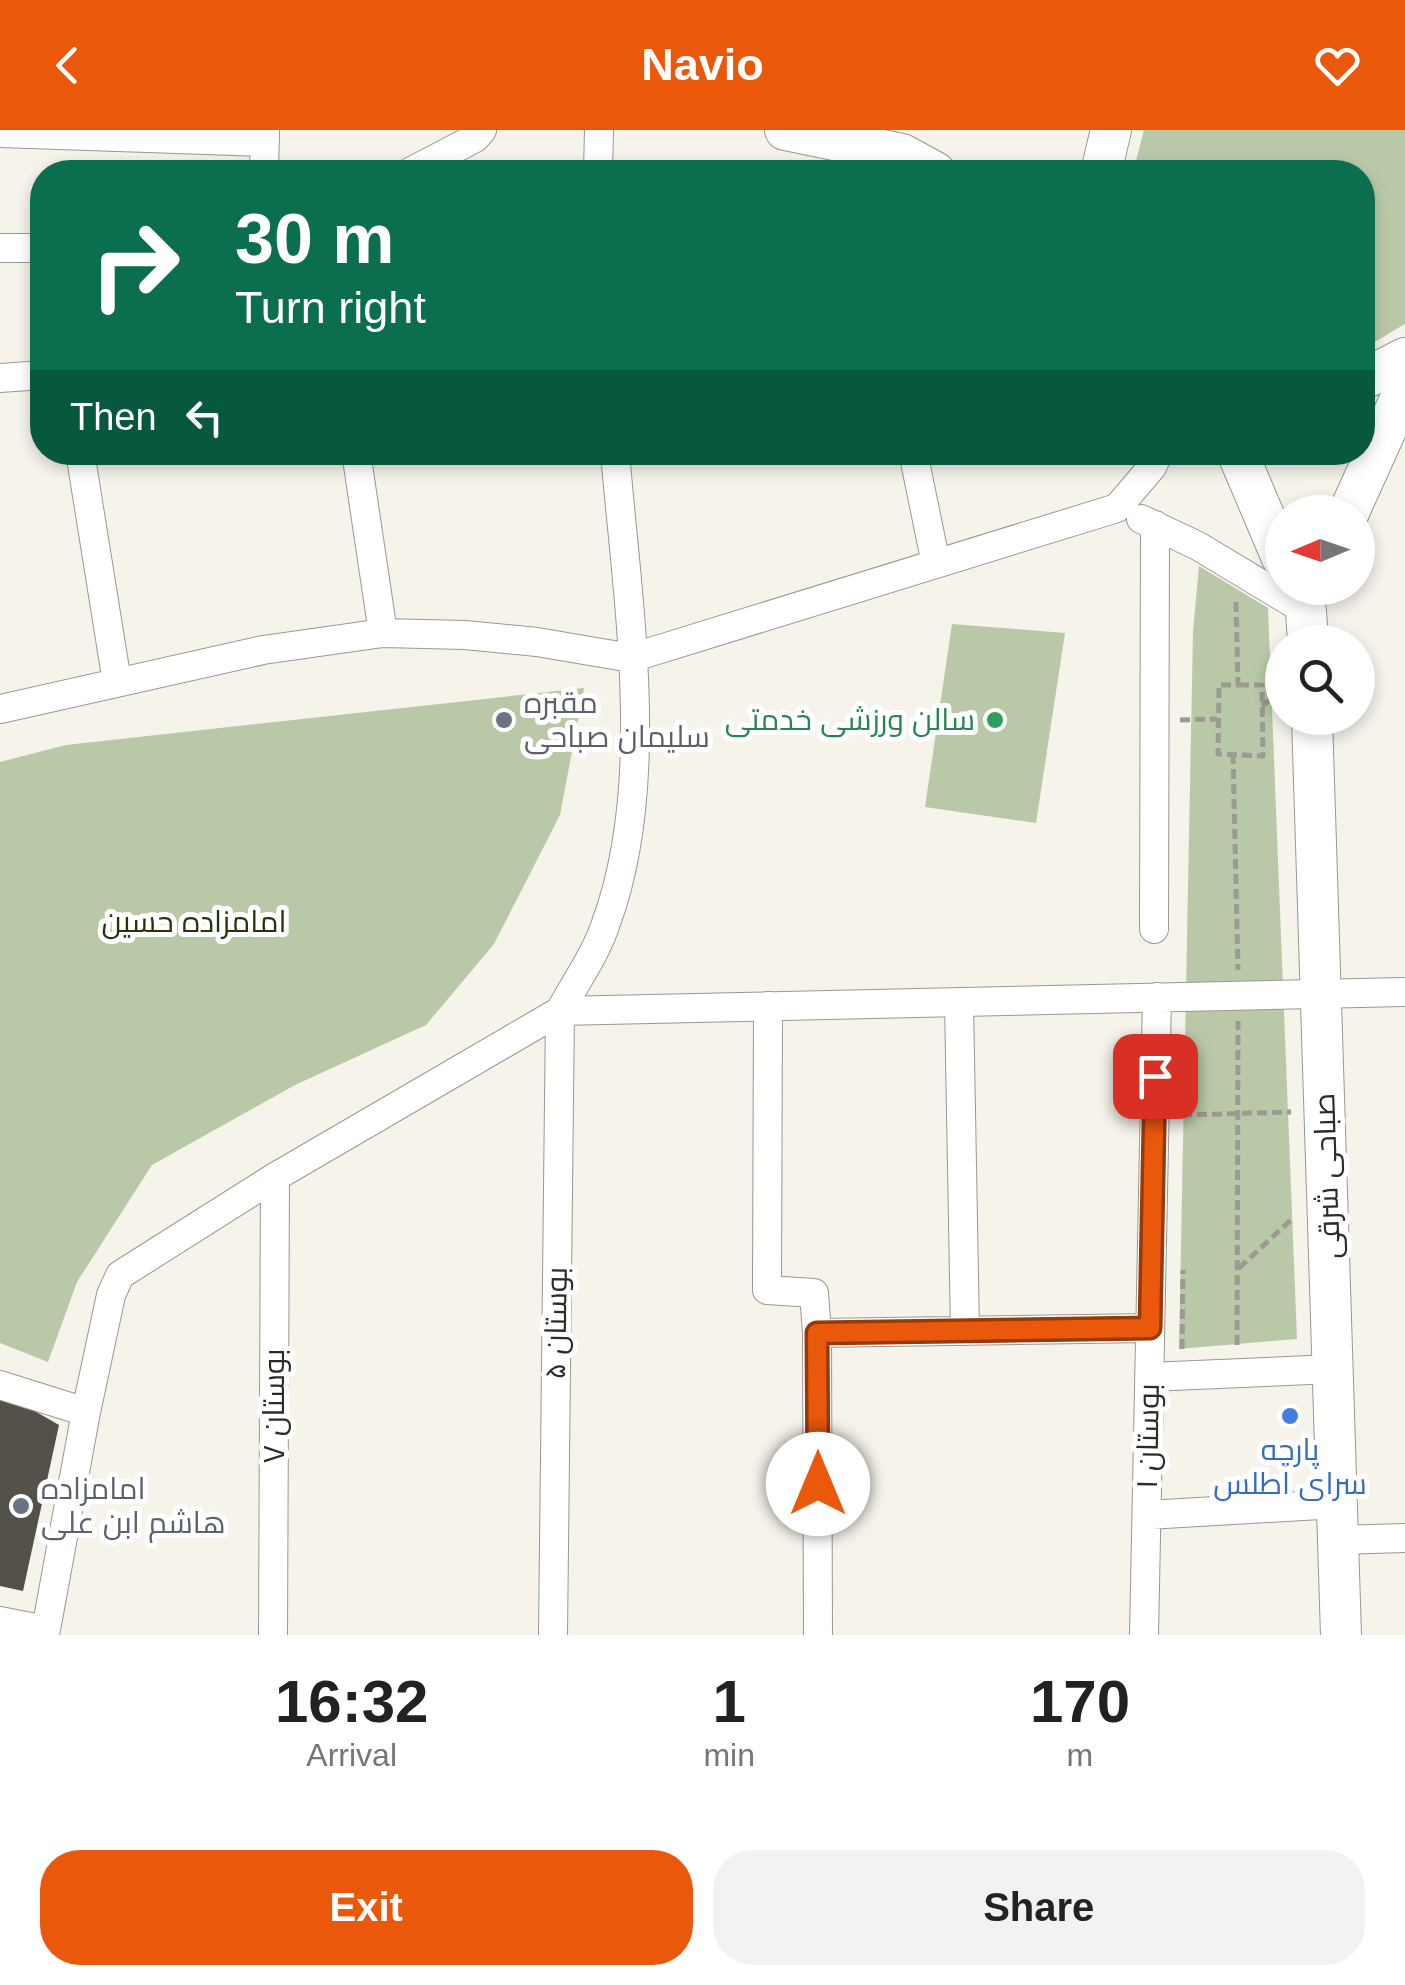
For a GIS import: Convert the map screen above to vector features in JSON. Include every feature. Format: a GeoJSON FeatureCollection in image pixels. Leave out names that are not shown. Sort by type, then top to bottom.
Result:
{"type":"FeatureCollection","features":[{"type":"Feature","properties":{"kind":"main road"},"geometry":{"type":"LineString","coordinates":[[785,130],[853,158],[920,152]]}},
{"type":"Feature","properties":{"kind":"main road"},"geometry":{"type":"LineString","coordinates":[[1104,160],[1111,130]]}},
{"type":"Feature","properties":{"kind":"main road"},"geometry":{"type":"LineString","coordinates":[[1375,373],[1405,358]]}},
{"type":"Feature","properties":{"kind":"main road"},"geometry":{"type":"LineString","coordinates":[[1375,456],[1405,388]]}},
{"type":"Feature","properties":{"kind":"main road"},"geometry":{"type":"LineString","coordinates":[[1243,465],[1265,518]]}},
{"type":"Feature","properties":{"kind":"main road"},"geometry":{"type":"LineString","coordinates":[[1358,495],[1371,465]]}},
{"type":"Feature","properties":{"kind":"main road","name":"صباحی شرقی"},"geometry":{"type":"LineString","coordinates":[[1313,735],[1341,1635]]}},
{"type":"Feature","properties":{"kind":"street"},"geometry":{"type":"LineString","coordinates":[[433,160],[475,138],[482,130]]}},
{"type":"Feature","properties":{"kind":"street"},"geometry":{"type":"LineString","coordinates":[[598,160],[599,130]]}},
{"type":"Feature","properties":{"kind":"street"},"geometry":{"type":"LineString","coordinates":[[0,133],[265,136]]}},
{"type":"Feature","properties":{"kind":"street"},"geometry":{"type":"LineString","coordinates":[[0,248],[30,248]]}},
{"type":"Feature","properties":{"kind":"street"},"geometry":{"type":"LineString","coordinates":[[0,378],[30,376]]}},
{"type":"Feature","properties":{"kind":"street"},"geometry":{"type":"LineString","coordinates":[[82,465],[116,682]]}},
{"type":"Feature","properties":{"kind":"street"},"geometry":{"type":"LineString","coordinates":[[358,465],[383,634]]}},
{"type":"Feature","properties":{"kind":"street"},"geometry":{"type":"LineString","coordinates":[[560,1011],[606,925],[623,856],[636,749],[616,465]]}},
{"type":"Feature","properties":{"kind":"street"},"geometry":{"type":"LineString","coordinates":[[916,465],[936,564]]}},
{"type":"Feature","properties":{"kind":"street"},"geometry":{"type":"LineString","coordinates":[[0,709],[264,650],[383,634],[464,634],[632,658],[1117,508],[1149,465]]}},
{"type":"Feature","properties":{"kind":"street"},"geometry":{"type":"LineString","coordinates":[[1117,508],[1306,607]]}},
{"type":"Feature","properties":{"kind":"street"},"geometry":{"type":"LineString","coordinates":[[1154,525],[1154,929]]}},
{"type":"Feature","properties":{"kind":"street"},"geometry":{"type":"LineString","coordinates":[[0,1622],[46,1633],[86,1412],[111,1296],[120,1275],[275,1178],[560,1011],[1405,992]]}},
{"type":"Feature","properties":{"kind":"street","name":"بوستان ۱"},"geometry":{"type":"LineString","coordinates":[[1144,1635],[1157,998]]}},
{"type":"Feature","properties":{"kind":"street"},"geometry":{"type":"LineString","coordinates":[[960,1002],[965,1331]]}},
{"type":"Feature","properties":{"kind":"street"},"geometry":{"type":"LineString","coordinates":[[768,1006],[768,1290],[814,1293],[818,1635]]}},
{"type":"Feature","properties":{"kind":"street","name":"بوستان ۵"},"geometry":{"type":"LineString","coordinates":[[552,1635],[560,1011]]}},
{"type":"Feature","properties":{"kind":"street","name":"بوستان ۷"},"geometry":{"type":"LineString","coordinates":[[273,1635],[275,1178]]}},
{"type":"Feature","properties":{"kind":"street"},"geometry":{"type":"LineString","coordinates":[[817,1333],[1150,1328]]}},
{"type":"Feature","properties":{"kind":"street"},"geometry":{"type":"LineString","coordinates":[[1149,1377],[1332,1369]]}},
{"type":"Feature","properties":{"kind":"street"},"geometry":{"type":"LineString","coordinates":[[0,1384],[86,1412]]}},
{"type":"Feature","properties":{"kind":"street"},"geometry":{"type":"LineString","coordinates":[[1147,1515],[1337,1522],[1405,1538]]}},
{"type":"Feature","properties":{"kind":"path"},"geometry":{"type":"LineString","coordinates":[[1234,568],[1238,685]]}},
{"type":"Feature","properties":{"kind":"path"},"geometry":{"type":"LineString","coordinates":[[1219,685],[1238,685],[1262,685],[1263,756],[1218,754],[1219,685]]}},
{"type":"Feature","properties":{"kind":"path"},"geometry":{"type":"LineString","coordinates":[[1156,720],[1218,719]]}},
{"type":"Feature","properties":{"kind":"path"},"geometry":{"type":"LineString","coordinates":[[1233,754],[1238,996],[1237,1373]]}},
{"type":"Feature","properties":{"kind":"path"},"geometry":{"type":"LineString","coordinates":[[1154,1115],[1325,1111]]}},
{"type":"Feature","properties":{"kind":"path"},"geometry":{"type":"LineString","coordinates":[[1237,1270],[1327,1184]]}},
{"type":"Feature","properties":{"kind":"green space"},"geometry":{"type":"Polygon","coordinates":[[[1144,130],[1405,130],[1405,324],[1375,342],[1375,160],[1136,160],[1144,130]]]}},
{"type":"Feature","properties":{"kind":"green space"},"geometry":{"type":"Polygon","coordinates":[[[1199,566],[1268,608],[1265,735],[1273,735],[1297,1339],[1179,1349],[1193,631],[1199,566]]]}},
{"type":"Feature","properties":{"kind":"green space","name":"سالن ورزشی خدمتی"},"geometry":{"type":"Polygon","coordinates":[[[952,624],[1065,633],[1036,823],[925,807],[952,624]]]}},
{"type":"Feature","properties":{"kind":"green space","name":"امامزاده حسین"},"geometry":{"type":"Polygon","coordinates":[[[584,688],[560,815],[494,944],[426,1025],[295,1085],[152,1165],[77,1282],[48,1362],[0,1343],[0,762],[66,745],[584,688]]]}},
{"type":"Feature","properties":{"kind":"building","name":"امامزاده هاشم ابن علی"},"geometry":{"type":"Polygon","coordinates":[[[0,1391],[59,1425],[23,1591],[0,1586],[0,1391]]]}},
{"type":"Feature","properties":{"kind":"place","name":"مقبره سلیمان صباحی"},"geometry":{"type":"Point","coordinates":[504,720]}},
{"type":"Feature","properties":{"kind":"place","name":"سالن ورزشی خدمتی"},"geometry":{"type":"Point","coordinates":[995,720]}},
{"type":"Feature","properties":{"kind":"place","name":"پارچه سرای اطلس"},"geometry":{"type":"Point","coordinates":[1290,1416]}},
{"type":"Feature","properties":{"kind":"place","name":"امامزاده هاشم ابن علی"},"geometry":{"type":"Point","coordinates":[21,1506]}},
{"type":"Feature","properties":{"kind":"route"},"geometry":{"type":"LineString","coordinates":[[818,1484],[817,1333],[1150,1328],[1155,1076]]}}]}
